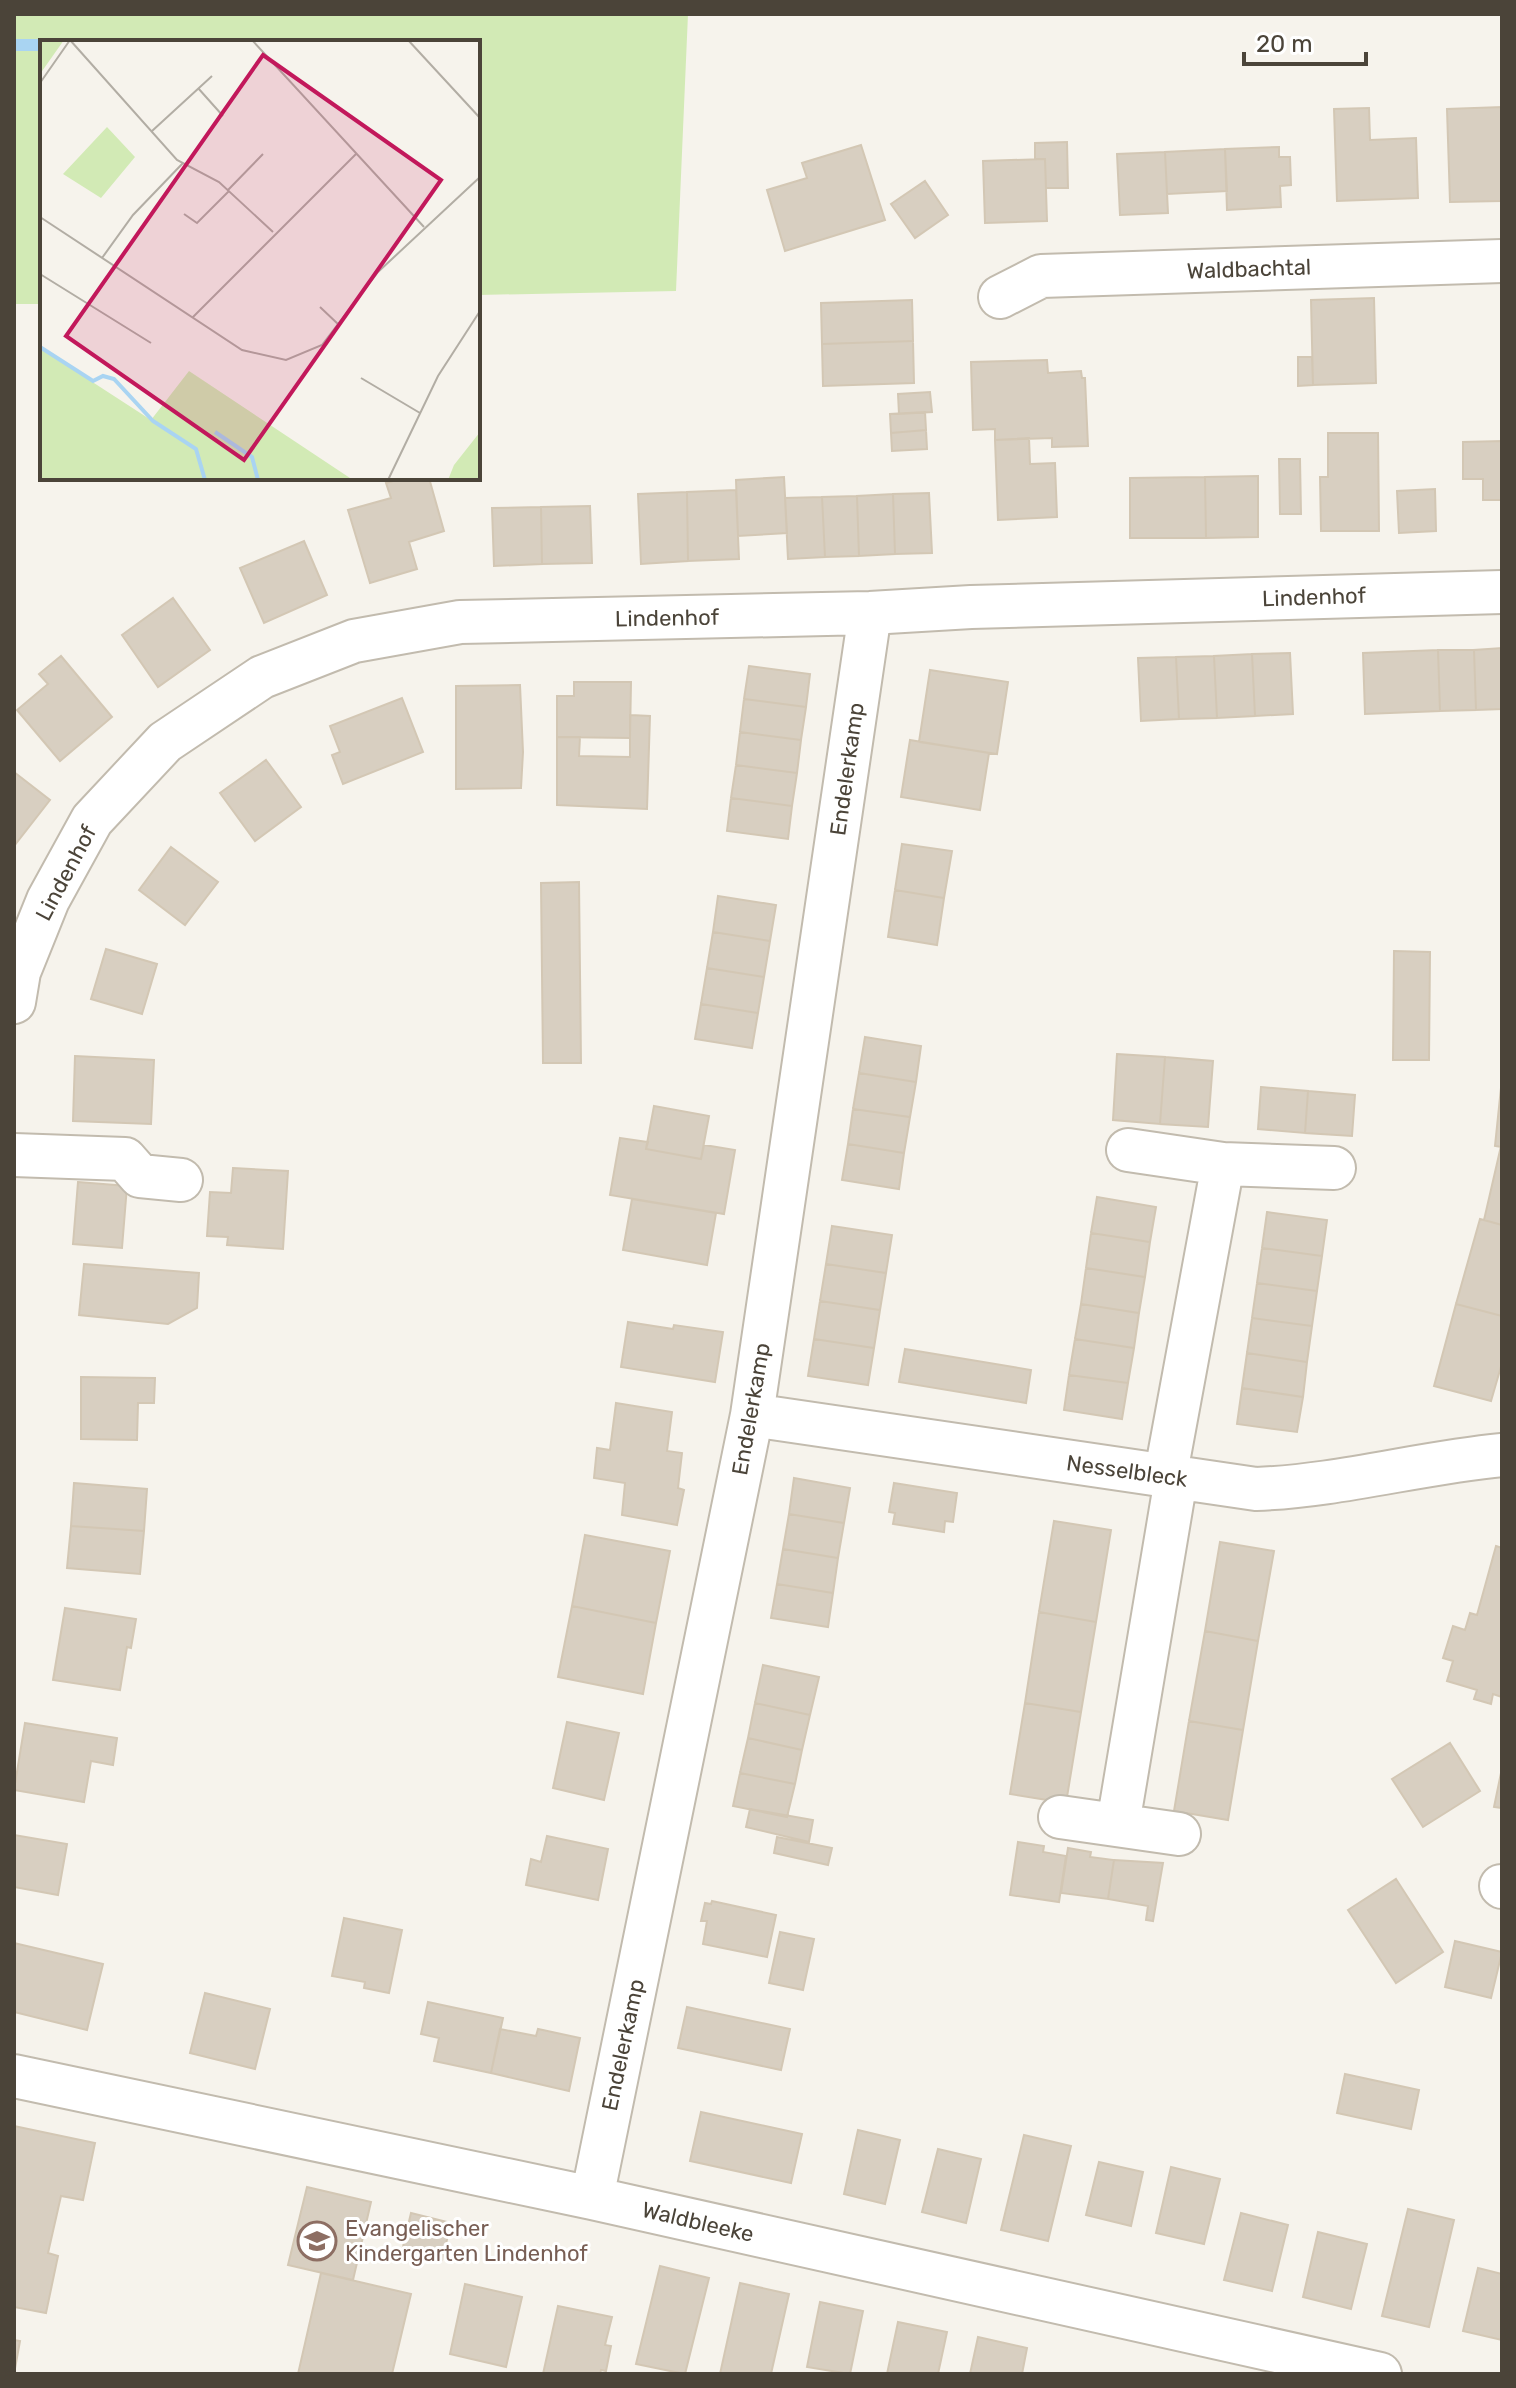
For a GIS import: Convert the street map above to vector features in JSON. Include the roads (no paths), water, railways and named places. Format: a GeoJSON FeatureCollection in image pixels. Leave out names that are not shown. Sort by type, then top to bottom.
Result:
{"type":"FeatureCollection","features":[{"type":"Feature","properties":{"kind":"street","name":"Waldbachtal"},"geometry":{"type":"LineString","coordinates":[[1000,297],[1041,276],[1502,261]]}},
{"type":"Feature","properties":{"kind":"street","name":"Lindenhof"},"geometry":{"type":"LineString","coordinates":[[14,1002],[19,972],[48,900],[92,820],[165,742],[262,677],[354,641],[460,622],[870,613],[971,607],[1502,592]]}},
{"type":"Feature","properties":{"kind":"street","name":"Endelerkamp"},"geometry":{"type":"LineString","coordinates":[[592,2198],[752,1415],[870,613]]}},
{"type":"Feature","properties":{"kind":"street"},"geometry":{"type":"LineString","coordinates":[[1128,1150],[1223,1164],[1334,1168]]}},
{"type":"Feature","properties":{"kind":"street"},"geometry":{"type":"LineString","coordinates":[[14,1155],[125,1159],[140,1176],[181,1180]]}},
{"type":"Feature","properties":{"kind":"street"},"geometry":{"type":"LineString","coordinates":[[1118,1824],[1170,1478],[1223,1164]]}},
{"type":"Feature","properties":{"kind":"street","name":"Nesselbleck"},"geometry":{"type":"LineString","coordinates":[[752,1415],[1256,1489],[1295,1488],[1453,1460],[1502,1455]]}},
{"type":"Feature","properties":{"kind":"street"},"geometry":{"type":"LineString","coordinates":[[1060,1817],[1179,1834]]}},
{"type":"Feature","properties":{"kind":"street","name":"Waldbleeke"},"geometry":{"type":"LineString","coordinates":[[14,2076],[592,2198],[1380,2374]]}},
{"type":"Feature","properties":{"kind":"waterway"},"geometry":{"type":"LineString","coordinates":[[14,45],[40,45]]}},
{"type":"Feature","properties":{"kind":"place","name":"Evangelischer Kindergarten Lindenhof"},"geometry":{"type":"Point","coordinates":[317,2241]}}]}
